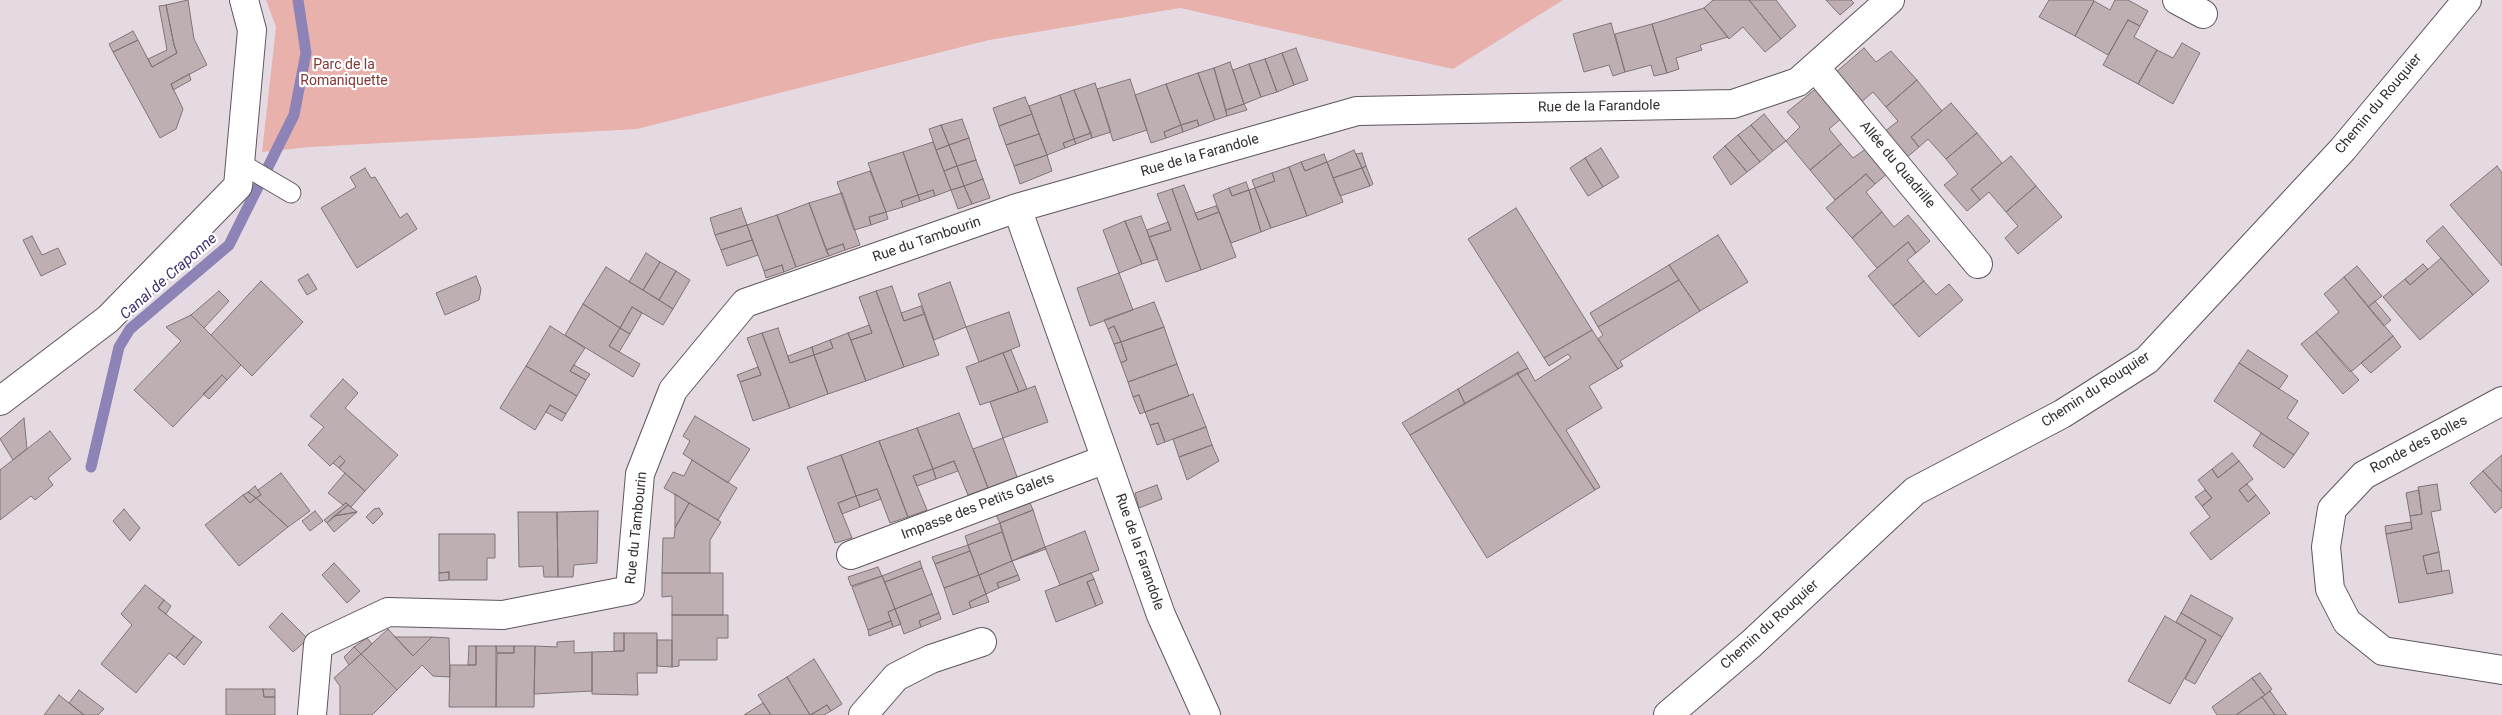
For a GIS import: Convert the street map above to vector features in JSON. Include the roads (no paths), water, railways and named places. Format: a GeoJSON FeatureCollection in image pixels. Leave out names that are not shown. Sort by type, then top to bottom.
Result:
{"type":"FeatureCollection","features":[{"type":"Feature","properties":{"kind":"street"},"geometry":{"type":"LineString","coordinates":[[0,401],[108,319],[238,186],[252,30],[244,0]]}},
{"type":"Feature","properties":{"kind":"street","name":"Rue de la Farandole"},"geometry":{"type":"LineString","coordinates":[[1206,715],[1161,615],[1017,208],[1358,111],[1733,104],[1798,82],[1890,0]]}},
{"type":"Feature","properties":{"kind":"street"},"geometry":{"type":"LineString","coordinates":[[2177,0],[2203,14]]}},
{"type":"Feature","properties":{"kind":"street","name":"Chemin du Rouquier"},"geometry":{"type":"LineString","coordinates":[[1668,715],[1751,644],[1915,491],[2062,414],[2147,360],[2343,149],[2466,0]]}},
{"type":"Feature","properties":{"kind":"street","name":"Allée du Quadrille"},"geometry":{"type":"LineString","coordinates":[[1815,67],[1978,264]]}},
{"type":"Feature","properties":{"kind":"street","name":"Rue du Tambourin"},"geometry":{"type":"LineString","coordinates":[[312,715],[318,645],[388,612],[503,615],[630,590],[640,474],[673,390],[744,303],[1017,208]]}},
{"type":"Feature","properties":{"kind":"street","name":"Ronde des Bolles"},"geometry":{"type":"LineString","coordinates":[[2502,400],[2364,475],[2332,509],[2326,547],[2330,589],[2347,622],[2383,651],[2502,670]]}},
{"type":"Feature","properties":{"kind":"street","name":"Impasse des Petits Galets"},"geometry":{"type":"LineString","coordinates":[[851,555],[1106,460]]}},
{"type":"Feature","properties":{"kind":"street"},"geometry":{"type":"LineString","coordinates":[[863,715],[896,677],[931,659],[982,642]]}},
{"type":"Feature","properties":{"kind":"lane"},"geometry":{"type":"LineString","coordinates":[[240,163],[291,193]]}},
{"type":"Feature","properties":{"kind":"waterway","name":"Canal de Craponne"},"geometry":{"type":"LineString","coordinates":[[91,467],[119,347],[130,329],[229,245],[294,115],[306,53],[298,0]]}},
{"type":"Feature","properties":{"kind":"park label","name":"Parc de la Romaniquette"},"geometry":{"type":"Point","coordinates":[344,74]}}]}
